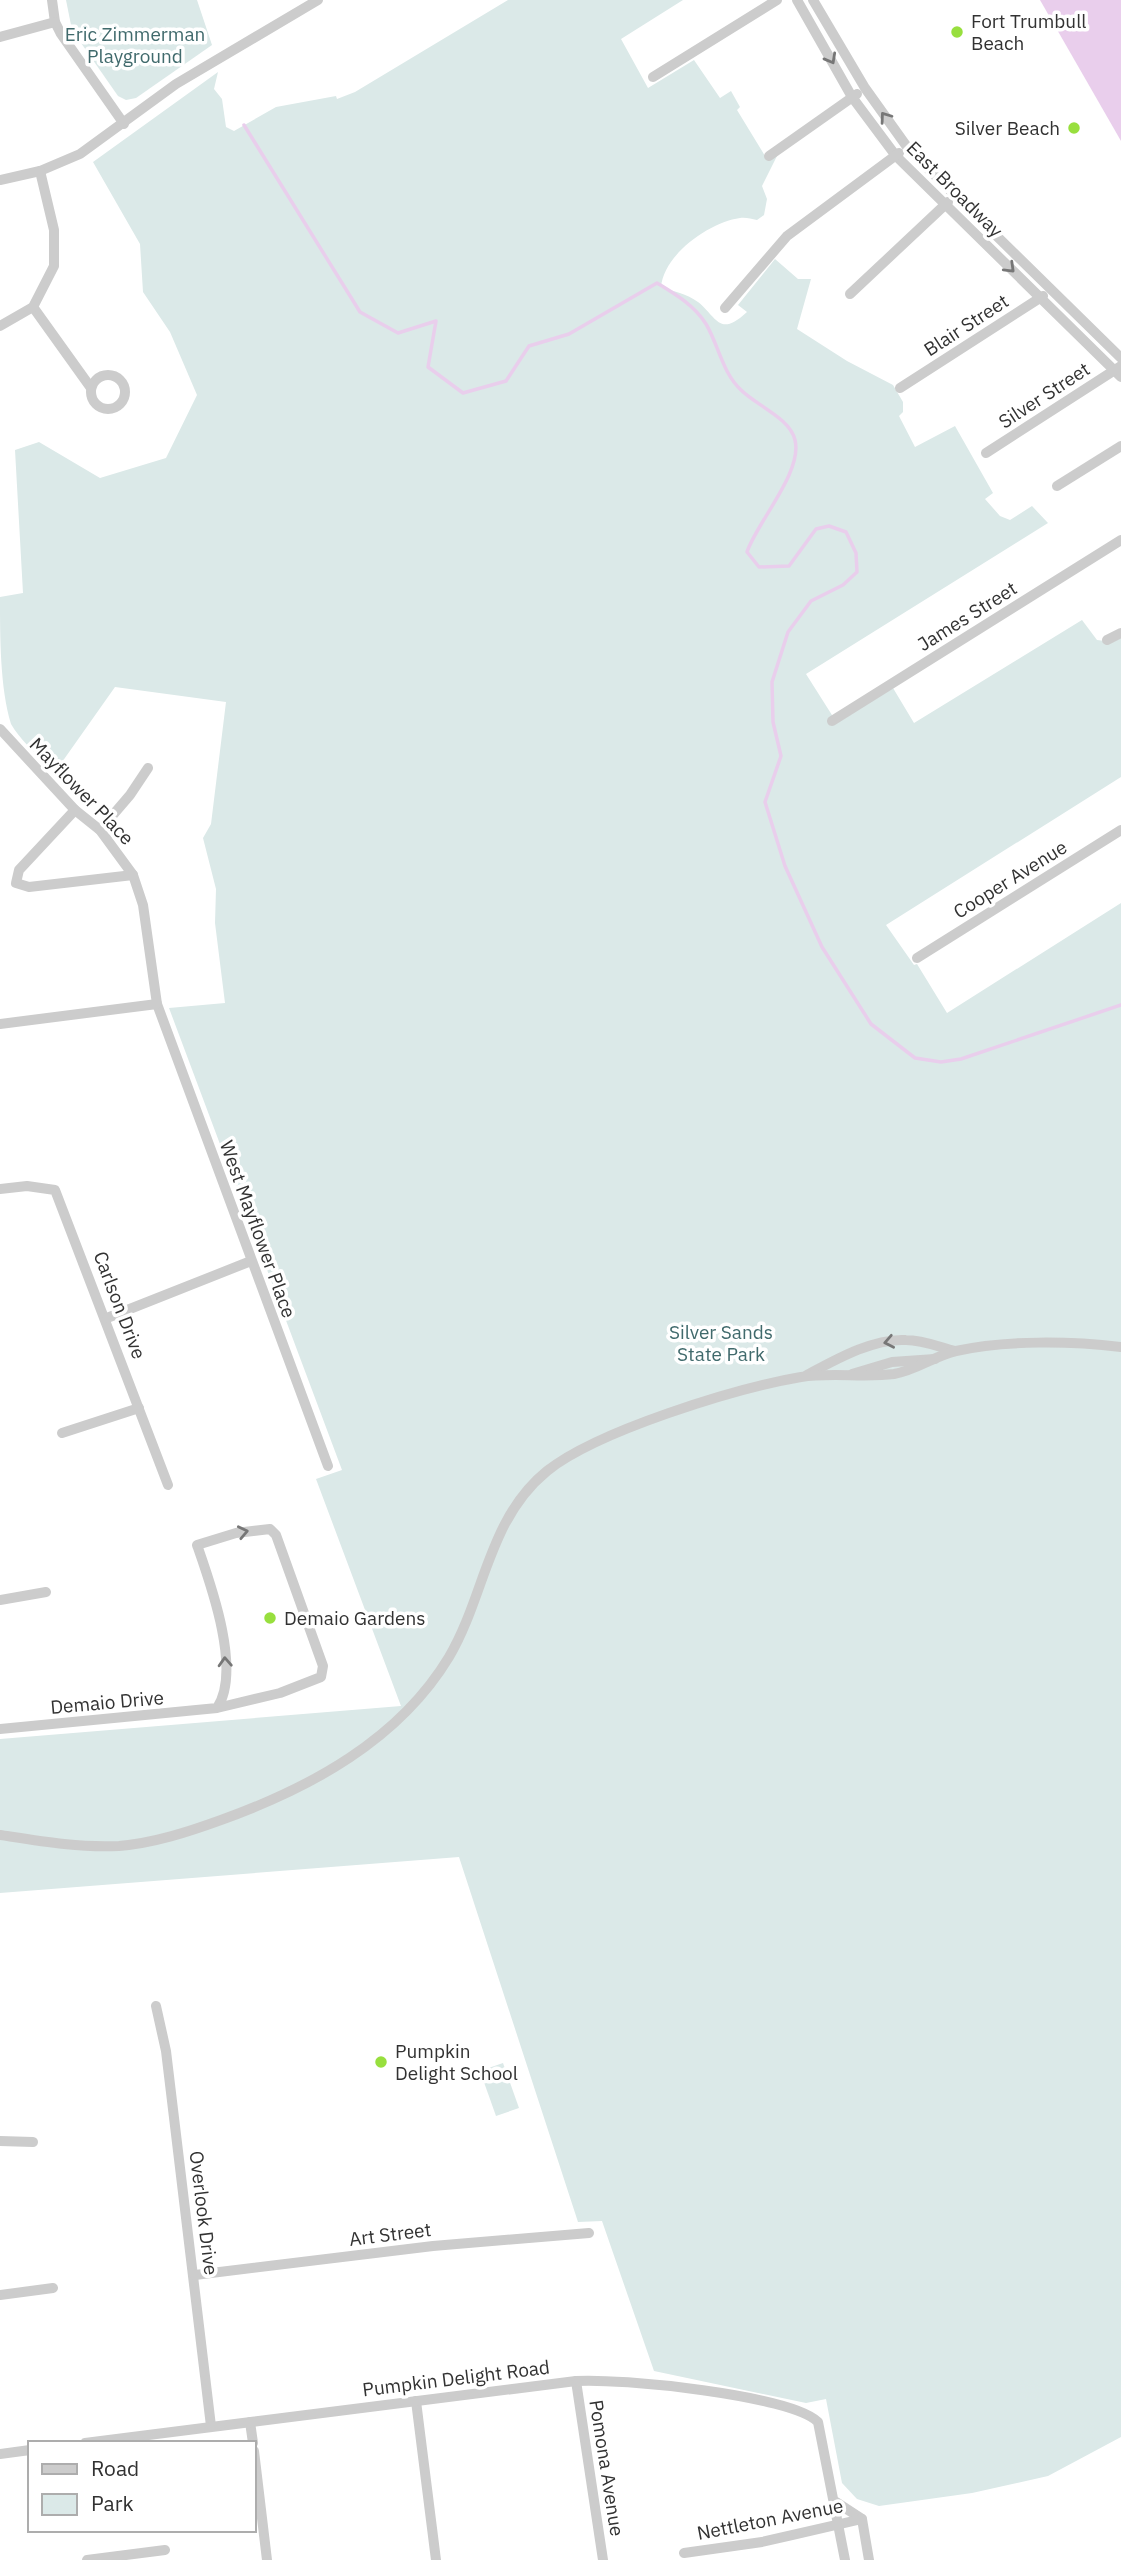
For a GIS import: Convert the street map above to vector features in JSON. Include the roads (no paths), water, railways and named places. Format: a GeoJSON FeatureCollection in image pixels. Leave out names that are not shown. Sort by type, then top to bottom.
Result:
{"type":"FeatureCollection","features":[{"type":"Feature","properties":{"kind":"street"},"geometry":{"type":"LineString","coordinates":[[52,0],[55,22],[124,124]]}},
{"type":"Feature","properties":{"kind":"street"},"geometry":{"type":"LineString","coordinates":[[653,77],[777,0]]}},
{"type":"Feature","properties":{"kind":"street","name":"East Broadway"},"geometry":{"type":"LineString","coordinates":[[797,0],[852,97],[896,156],[1040,298],[1119,371]]}},
{"type":"Feature","properties":{"kind":"street","name":"East Broadway"},"geometry":{"type":"LineString","coordinates":[[813,0],[865,88],[908,148],[1121,358]]}},
{"type":"Feature","properties":{"kind":"street"},"geometry":{"type":"LineString","coordinates":[[0,180],[40,171],[80,154],[176,84],[311,2]]}},
{"type":"Feature","properties":{"kind":"street"},"geometry":{"type":"LineString","coordinates":[[0,37],[55,22]]}},
{"type":"Feature","properties":{"kind":"street"},"geometry":{"type":"LineString","coordinates":[[769,156],[865,88]]}},
{"type":"Feature","properties":{"kind":"street"},"geometry":{"type":"LineString","coordinates":[[725,309],[787,236],[908,148]]}},
{"type":"Feature","properties":{"kind":"street"},"geometry":{"type":"LineString","coordinates":[[0,326],[33,307],[54,266],[56,249],[40,171]]}},
{"type":"Feature","properties":{"kind":"street"},"geometry":{"type":"LineString","coordinates":[[850,295],[955,195]]}},
{"type":"Feature","properties":{"kind":"street","name":"Blair Street"},"geometry":{"type":"LineString","coordinates":[[900,388],[1051,291]]}},
{"type":"Feature","properties":{"kind":"street"},"geometry":{"type":"LineString","coordinates":[[33,307],[91,388]]}},
{"type":"Feature","properties":{"kind":"street","name":"Silver Street"},"geometry":{"type":"LineString","coordinates":[[986,453],[1119,371]]}},
{"type":"Feature","properties":{"kind":"street"},"geometry":{"type":"LineString","coordinates":[[1057,486],[1121,446]]}},
{"type":"Feature","properties":{"kind":"street","name":"James Street"},"geometry":{"type":"LineString","coordinates":[[832,721],[1121,540]]}},
{"type":"Feature","properties":{"kind":"street"},"geometry":{"type":"LineString","coordinates":[[1107,640],[1121,633]]}},
{"type":"Feature","properties":{"kind":"street","name":"Mayflower Place"},"geometry":{"type":"LineString","coordinates":[[0,729],[75,810],[100,830],[133,875],[143,905],[157,1004]]}},
{"type":"Feature","properties":{"kind":"street"},"geometry":{"type":"LineString","coordinates":[[100,830],[130,795],[148,768]]}},
{"type":"Feature","properties":{"kind":"street"},"geometry":{"type":"LineString","coordinates":[[75,810],[19,870],[16,883],[29,887],[133,875]]}},
{"type":"Feature","properties":{"kind":"street","name":"Cooper Avenue"},"geometry":{"type":"LineString","coordinates":[[917,958],[1121,830]]}},
{"type":"Feature","properties":{"kind":"street"},"geometry":{"type":"LineString","coordinates":[[0,1024],[157,1004]]}},
{"type":"Feature","properties":{"kind":"street","name":"West Mayflower Place"},"geometry":{"type":"LineString","coordinates":[[157,1004],[328,1466]]}},
{"type":"Feature","properties":{"kind":"street","name":"Carlson Drive"},"geometry":{"type":"LineString","coordinates":[[0,1189],[27,1186],[55,1190],[107,1318],[168,1485]]}},
{"type":"Feature","properties":{"kind":"street"},"geometry":{"type":"LineString","coordinates":[[107,1318],[251,1261]]}},
{"type":"Feature","properties":{"kind":"street"},"geometry":{"type":"LineString","coordinates":[[0,1835],[82,1846],[150,1842],[235,1815],[330,1771],[368,1746],[396,1722],[442,1667],[466,1619],[502,1528],[524,1494],[548,1471],[590,1445],[733,1394],[804,1376],[870,1346],[897,1340],[926,1343],[955,1351]]}},
{"type":"Feature","properties":{"kind":"street"},"geometry":{"type":"LineString","coordinates":[[804,1376],[849,1375],[892,1362],[935,1359],[955,1351],[1064,1343],[1121,1347]]}},
{"type":"Feature","properties":{"kind":"street"},"geometry":{"type":"LineString","coordinates":[[62,1433],[139,1408]]}},
{"type":"Feature","properties":{"kind":"street","name":"Demaio Drive"},"geometry":{"type":"LineString","coordinates":[[0,1729],[217,1709],[314,1682],[324,1672],[276,1535],[270,1529],[261,1528],[197,1545],[217,1602],[222,1628],[226,1695],[217,1709]]}},
{"type":"Feature","properties":{"kind":"street"},"geometry":{"type":"LineString","coordinates":[[0,1600],[46,1592]]}},
{"type":"Feature","properties":{"kind":"street","name":"Overlook Drive"},"geometry":{"type":"LineString","coordinates":[[156,2006],[166,2051],[195,2275],[211,2426]]}},
{"type":"Feature","properties":{"kind":"street"},"geometry":{"type":"LineString","coordinates":[[0,2141],[33,2142]]}},
{"type":"Feature","properties":{"kind":"street","name":"Art Street"},"geometry":{"type":"LineString","coordinates":[[195,2275],[433,2246],[589,2233]]}},
{"type":"Feature","properties":{"kind":"street"},"geometry":{"type":"LineString","coordinates":[[0,2295],[53,2288]]}},
{"type":"Feature","properties":{"kind":"street","name":"Pumpkin Delight Road"},"geometry":{"type":"LineString","coordinates":[[100,2441],[576,2381],[643,2381],[806,2412],[822,2429],[836,2502]]}},
{"type":"Feature","properties":{"kind":"street","name":"Pomona Avenue"},"geometry":{"type":"LineString","coordinates":[[576,2381],[603,2560]]}},
{"type":"Feature","properties":{"kind":"street"},"geometry":{"type":"LineString","coordinates":[[416,2401],[436,2560]]}},
{"type":"Feature","properties":{"kind":"street"},"geometry":{"type":"LineString","coordinates":[[250,2422],[253,2441]]}},
{"type":"Feature","properties":{"kind":"street"},"geometry":{"type":"LineString","coordinates":[[0,2454],[28,2450]]}},
{"type":"Feature","properties":{"kind":"street"},"geometry":{"type":"LineString","coordinates":[[256,2468],[267,2560]]}},
{"type":"Feature","properties":{"kind":"street"},"geometry":{"type":"LineString","coordinates":[[836,2502],[862,2519],[869,2560]]}},
{"type":"Feature","properties":{"kind":"street"},"geometry":{"type":"LineString","coordinates":[[836,2502],[845,2560]]}},
{"type":"Feature","properties":{"kind":"street","name":"Nettleton Avenue"},"geometry":{"type":"LineString","coordinates":[[684,2553],[762,2542],[862,2519]]}},
{"type":"Feature","properties":{"kind":"street"},"geometry":{"type":"LineString","coordinates":[[87,2560],[165,2550]]}},
{"type":"Feature","properties":{"kind":"waterway"},"geometry":{"type":"LineString","coordinates":[[244,125],[360,312],[398,333],[436,321],[428,367],[463,393],[506,381],[529,346],[569,334],[657,283],[696,311],[706,324],[735,383],[792,432],[796,453],[792,467],[747,552],[759,567],[789,566],[816,529],[829,526],[846,532],[856,553],[857,572],[843,585],[811,601],[788,632],[772,682],[773,722],[781,756],[765,802],[785,866],[822,947],[871,1024],[915,1058],[941,1062],[961,1059],[1121,1005]]}},
{"type":"Feature","properties":{"kind":"place","name":"Fort Trumbull Beach"},"geometry":{"type":"Point","coordinates":[957,32]}},
{"type":"Feature","properties":{"kind":"place","name":"Silver Beach"},"geometry":{"type":"Point","coordinates":[1074,128]}},
{"type":"Feature","properties":{"kind":"place","name":"Demaio Gardens"},"geometry":{"type":"Point","coordinates":[270,1618]}},
{"type":"Feature","properties":{"kind":"place","name":"Pumpkin Delight School"},"geometry":{"type":"Point","coordinates":[381,2062]}},
{"type":"Feature","properties":{"kind":"park label","name":"Eric Zimmerman Playground"},"geometry":{"type":"Point","coordinates":[135,45]}},
{"type":"Feature","properties":{"kind":"park label","name":"Silver Sands State Park"},"geometry":{"type":"Point","coordinates":[721,1343]}}]}
